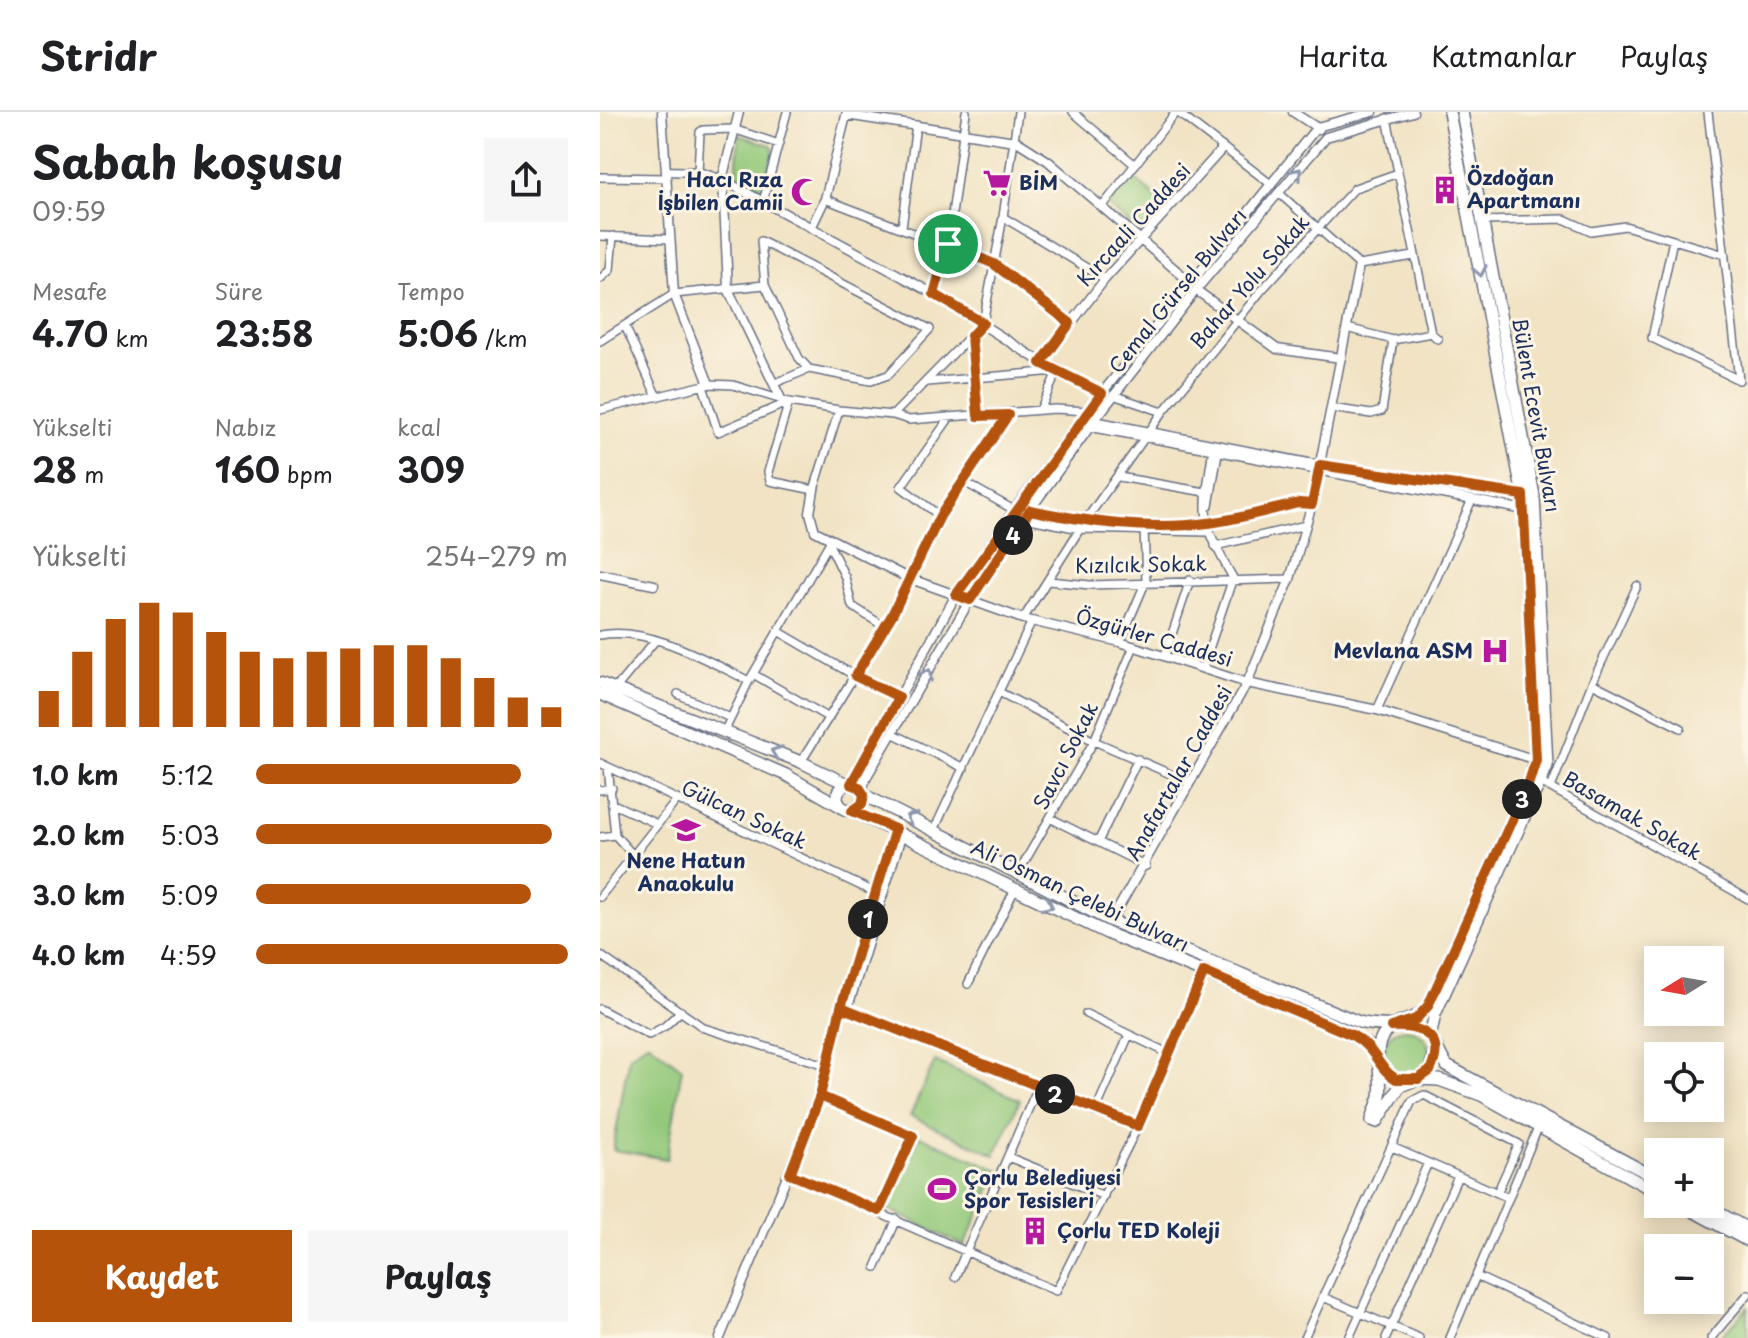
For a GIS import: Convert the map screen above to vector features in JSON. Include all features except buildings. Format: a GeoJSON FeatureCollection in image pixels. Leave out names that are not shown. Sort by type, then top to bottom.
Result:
{"type":"FeatureCollection","features":[{"type":"Feature","properties":{"kind":"main road"},"geometry":{"type":"LineString","coordinates":[[1433,1042],[1430,1071],[1400,1086],[1374,1123],[1380,1094],[1377,1056],[1382,1038],[1391,1027],[1416,1019],[1428,1006],[1529,782],[1536,760],[1523,495],[1449,112]]}},
{"type":"Feature","properties":{"kind":"main road","name":"Bülent Ecevit Bulvarı"},"geometry":{"type":"LineString","coordinates":[[1433,1042],[1439,1005],[1546,785],[1547,766],[1534,496],[1462,112]]}},
{"type":"Feature","properties":{"kind":"main road"},"geometry":{"type":"LineString","coordinates":[[600,683],[849,784],[837,794],[846,809],[862,804],[863,793]]}},
{"type":"Feature","properties":{"kind":"main road","name":"Ali Osman Çelebi Bulvarı"},"geometry":{"type":"LineString","coordinates":[[600,694],[786,775],[846,809],[1095,927],[1334,1025],[1367,1044],[1377,1056]]}},
{"type":"Feature","properties":{"kind":"main road","name":"Ali Osman Çelebi Bulvarı"},"geometry":{"type":"LineString","coordinates":[[849,784],[1017,875],[1111,921],[1359,1022],[1379,1028],[1391,1027]]}},
{"type":"Feature","properties":{"kind":"main road"},"geometry":{"type":"LineString","coordinates":[[1391,1027],[1413,1025],[1433,1042],[1447,1066],[1644,1172]]}},
{"type":"Feature","properties":{"kind":"main road"},"geometry":{"type":"LineString","coordinates":[[1377,1056],[1391,1077],[1439,1080],[1465,1089],[1644,1185]]}},
{"type":"Feature","properties":{"kind":"main road"},"geometry":{"type":"LineString","coordinates":[[1724,1216],[1748,1229]]}},
{"type":"Feature","properties":{"kind":"main road"},"geometry":{"type":"LineString","coordinates":[[1706,1218],[1748,1241]]}},
{"type":"Feature","properties":{"kind":"street"},"geometry":{"type":"LineString","coordinates":[[662,112],[674,294],[706,385],[718,432],[785,400]]}},
{"type":"Feature","properties":{"kind":"street"},"geometry":{"type":"LineString","coordinates":[[739,112],[722,180],[728,289],[785,400],[768,472],[770,481],[814,490]]}},
{"type":"Feature","properties":{"kind":"street"},"geometry":{"type":"LineString","coordinates":[[763,202],[787,112]]}},
{"type":"Feature","properties":{"kind":"street"},"geometry":{"type":"LineString","coordinates":[[934,294],[948,244],[966,112]]}},
{"type":"Feature","properties":{"kind":"street"},"geometry":{"type":"LineString","coordinates":[[893,415],[983,323],[1018,112]]}},
{"type":"Feature","properties":{"kind":"street"},"geometry":{"type":"LineString","coordinates":[[1073,112],[1135,165]]}},
{"type":"Feature","properties":{"kind":"street"},"geometry":{"type":"LineString","coordinates":[[1102,207],[1177,112],[1272,185]]}},
{"type":"Feature","properties":{"kind":"street"},"geometry":{"type":"LineString","coordinates":[[1293,112],[1317,127],[1326,137],[1413,112]]}},
{"type":"Feature","properties":{"kind":"street"},"geometry":{"type":"LineString","coordinates":[[1317,127],[1373,112]]}},
{"type":"Feature","properties":{"kind":"street"},"geometry":{"type":"LineString","coordinates":[[1673,240],[1652,338],[1739,380],[1708,112]]}},
{"type":"Feature","properties":{"kind":"street"},"geometry":{"type":"LineString","coordinates":[[811,228],[825,199],[846,113],[1015,141],[1048,161],[1193,286],[1277,349],[1341,358]]}},
{"type":"Feature","properties":{"kind":"street"},"geometry":{"type":"LineString","coordinates":[[1387,118],[1431,333],[1438,339]]}},
{"type":"Feature","properties":{"kind":"street"},"geometry":{"type":"LineString","coordinates":[[902,227],[916,125]]}},
{"type":"Feature","properties":{"kind":"street","name":"Cemal Gürsel Bulvarı"},"geometry":{"type":"LineString","coordinates":[[863,793],[970,600],[1027,514],[1193,286],[1317,127]]}},
{"type":"Feature","properties":{"kind":"street"},"geometry":{"type":"LineString","coordinates":[[698,172],[700,132],[733,129],[779,144]]}},
{"type":"Feature","properties":{"kind":"street","name":"Cemal Gürsel Bulvarı"},"geometry":{"type":"LineString","coordinates":[[849,784],[956,595],[1014,510],[1102,393],[1193,286],[1280,194],[1326,137]]}},
{"type":"Feature","properties":{"kind":"street","name":"Kırcaali Caddesi"},"geometry":{"type":"LineString","coordinates":[[1041,363],[1105,279],[1223,148]]}},
{"type":"Feature","properties":{"kind":"street"},"geometry":{"type":"LineString","coordinates":[[600,177],[698,172],[722,180],[934,294],[1041,363],[1102,393]]}},
{"type":"Feature","properties":{"kind":"street","name":"Bahar Yolu Sokak"},"geometry":{"type":"LineString","coordinates":[[934,830],[999,692],[1028,620],[1085,521],[1163,412],[1318,227],[1355,188],[1398,173]]}},
{"type":"Feature","properties":{"kind":"street"},"geometry":{"type":"LineString","coordinates":[[1280,194],[1359,265],[1414,256]]}},
{"type":"Feature","properties":{"kind":"street"},"geometry":{"type":"LineString","coordinates":[[825,199],[994,264],[1070,323]]}},
{"type":"Feature","properties":{"kind":"street"},"geometry":{"type":"LineString","coordinates":[[1003,217],[1105,279]]}},
{"type":"Feature","properties":{"kind":"street"},"geometry":{"type":"LineString","coordinates":[[1482,221],[1564,219],[1591,231],[1625,226],[1725,255]]}},
{"type":"Feature","properties":{"kind":"street"},"geometry":{"type":"LineString","coordinates":[[600,236],[669,239]]}},
{"type":"Feature","properties":{"kind":"street"},"geometry":{"type":"LineString","coordinates":[[600,279],[610,270],[613,236]]}},
{"type":"Feature","properties":{"kind":"street"},"geometry":{"type":"LineString","coordinates":[[775,383],[809,369],[871,381],[888,375],[930,329],[761,241],[765,285],[799,358],[809,369]]}},
{"type":"Feature","properties":{"kind":"street","name":"Anafartalar Caddesi"},"geometry":{"type":"LineString","coordinates":[[1111,921],[1146,866],[1189,782],[1247,683],[1290,579],[1312,504],[1359,265]]}},
{"type":"Feature","properties":{"kind":"street"},"geometry":{"type":"LineString","coordinates":[[600,341],[674,294],[765,285]]}},
{"type":"Feature","properties":{"kind":"street"},"geometry":{"type":"LineString","coordinates":[[625,326],[657,397]]}},
{"type":"Feature","properties":{"kind":"street"},"geometry":{"type":"LineString","coordinates":[[1347,328],[1393,340],[1431,333]]}},
{"type":"Feature","properties":{"kind":"street"},"geometry":{"type":"LineString","coordinates":[[971,336],[978,416]]}},
{"type":"Feature","properties":{"kind":"street"},"geometry":{"type":"LineString","coordinates":[[1331,408],[1371,414],[1382,411],[1393,340]]}},
{"type":"Feature","properties":{"kind":"street"},"geometry":{"type":"LineString","coordinates":[[926,382],[1057,371]]}},
{"type":"Feature","properties":{"kind":"street"},"geometry":{"type":"LineString","coordinates":[[1040,410],[1057,371]]}},
{"type":"Feature","properties":{"kind":"street"},"geometry":{"type":"LineString","coordinates":[[600,410],[706,385],[733,385],[785,400],[909,420],[1008,415],[1040,410],[1087,411]]}},
{"type":"Feature","properties":{"kind":"street"},"geometry":{"type":"LineString","coordinates":[[1113,395],[1163,412]]}},
{"type":"Feature","properties":{"kind":"street"},"geometry":{"type":"LineString","coordinates":[[839,410],[814,490],[810,521],[815,531],[830,542],[845,577],[852,606],[885,627]]}},
{"type":"Feature","properties":{"kind":"street"},"geometry":{"type":"LineString","coordinates":[[801,762],[885,627],[940,516],[1008,415]]}},
{"type":"Feature","properties":{"kind":"street"},"geometry":{"type":"LineString","coordinates":[[940,516],[901,487],[950,417]]}},
{"type":"Feature","properties":{"kind":"street"},"geometry":{"type":"LineString","coordinates":[[1091,424],[1319,468],[1471,502],[1525,510]]}},
{"type":"Feature","properties":{"kind":"street"},"geometry":{"type":"LineString","coordinates":[[1203,667],[1233,578],[1206,528],[1205,492],[1216,447]]}},
{"type":"Feature","properties":{"kind":"street"},"geometry":{"type":"LineString","coordinates":[[1206,528],[1216,447]]}},
{"type":"Feature","properties":{"kind":"street"},"geometry":{"type":"LineString","coordinates":[[1319,468],[1523,495]]}},
{"type":"Feature","properties":{"kind":"street"},"geometry":{"type":"LineString","coordinates":[[1119,477],[1205,492]]}},
{"type":"Feature","properties":{"kind":"street"},"geometry":{"type":"LineString","coordinates":[[964,482],[1014,510]]}},
{"type":"Feature","properties":{"kind":"street"},"geometry":{"type":"LineString","coordinates":[[1377,710],[1471,502]]}},
{"type":"Feature","properties":{"kind":"street"},"geometry":{"type":"LineString","coordinates":[[1027,514],[1080,529],[1206,528],[1299,503],[1312,504]]}},
{"type":"Feature","properties":{"kind":"street"},"geometry":{"type":"LineString","coordinates":[[1027,514],[1144,529]]}},
{"type":"Feature","properties":{"kind":"street"},"geometry":{"type":"LineString","coordinates":[[1215,546],[1306,525]]}},
{"type":"Feature","properties":{"kind":"street"},"geometry":{"type":"LineString","coordinates":[[1120,642],[1146,581],[1144,529]]}},
{"type":"Feature","properties":{"kind":"street"},"geometry":{"type":"LineString","coordinates":[[724,732],[751,678],[830,542]]}},
{"type":"Feature","properties":{"kind":"street","name":"Özgürler Caddesi"},"geometry":{"type":"LineString","coordinates":[[830,542],[911,578],[1028,620],[1134,646],[1247,683],[1377,710],[1536,760]]}},
{"type":"Feature","properties":{"kind":"street"},"geometry":{"type":"LineString","coordinates":[[600,574],[654,585]]}},
{"type":"Feature","properties":{"kind":"street","name":"Kızılcık Sokak"},"geometry":{"type":"LineString","coordinates":[[1049,581],[1090,585],[1233,578],[1290,579]]}},
{"type":"Feature","properties":{"kind":"street"},"geometry":{"type":"LineString","coordinates":[[1165,655],[1190,580]]}},
{"type":"Feature","properties":{"kind":"street"},"geometry":{"type":"LineString","coordinates":[[1546,785],[1637,586]]}},
{"type":"Feature","properties":{"kind":"street"},"geometry":{"type":"LineString","coordinates":[[600,635],[619,631],[695,655],[751,678],[829,718]]}},
{"type":"Feature","properties":{"kind":"street"},"geometry":{"type":"LineString","coordinates":[[778,631],[855,676],[899,697]]}},
{"type":"Feature","properties":{"kind":"street"},"geometry":{"type":"LineString","coordinates":[[616,688],[654,642]]}},
{"type":"Feature","properties":{"kind":"street","name":"Savcı Sokak"},"geometry":{"type":"LineString","coordinates":[[1017,875],[1052,819],[1094,741],[1134,646]]}},
{"type":"Feature","properties":{"kind":"street"},"geometry":{"type":"LineString","coordinates":[[1592,683],[1681,728]]}},
{"type":"Feature","properties":{"kind":"street"},"geometry":{"type":"LineString","coordinates":[[999,692],[1094,741],[1189,782]]}},
{"type":"Feature","properties":{"kind":"street"},"geometry":{"type":"LineString","coordinates":[[678,694],[730,718]]}},
{"type":"Feature","properties":{"kind":"street"},"geometry":{"type":"LineString","coordinates":[[894,734],[964,768]]}},
{"type":"Feature","properties":{"kind":"street"},"geometry":{"type":"LineString","coordinates":[[1098,842],[1138,759]]}},
{"type":"Feature","properties":{"kind":"street"},"geometry":{"type":"LineString","coordinates":[[604,765],[612,788],[615,835],[633,855]]}},
{"type":"Feature","properties":{"kind":"street","name":"Gülcan Sokak"},"geometry":{"type":"LineString","coordinates":[[604,765],[876,893]]}},
{"type":"Feature","properties":{"kind":"street","name":"Basamak Sokak"},"geometry":{"type":"LineString","coordinates":[[1546,785],[1748,899]]}},
{"type":"Feature","properties":{"kind":"street"},"geometry":{"type":"LineString","coordinates":[[600,790],[612,788]]}},
{"type":"Feature","properties":{"kind":"street"},"geometry":{"type":"LineString","coordinates":[[600,897],[676,801]]}},
{"type":"Feature","properties":{"kind":"street"},"geometry":{"type":"LineString","coordinates":[[613,804],[657,824]]}},
{"type":"Feature","properties":{"kind":"street"},"geometry":{"type":"LineString","coordinates":[[1052,819],[1146,866]]}},
{"type":"Feature","properties":{"kind":"street"},"geometry":{"type":"LineString","coordinates":[[856,970],[876,893],[898,831]]}},
{"type":"Feature","properties":{"kind":"street"},"geometry":{"type":"LineString","coordinates":[[720,1338],[820,1096],[898,831]]}},
{"type":"Feature","properties":{"kind":"street"},"geometry":{"type":"LineString","coordinates":[[600,837],[615,835]]}},
{"type":"Feature","properties":{"kind":"street"},"geometry":{"type":"LineString","coordinates":[[968,984],[1015,889]]}},
{"type":"Feature","properties":{"kind":"street"},"geometry":{"type":"LineString","coordinates":[[1095,927],[1111,921]]}},
{"type":"Feature","properties":{"kind":"street"},"geometry":{"type":"LineString","coordinates":[[600,955],[704,1028],[829,1066]]}},
{"type":"Feature","properties":{"kind":"street"},"geometry":{"type":"LineString","coordinates":[[790,1174],[1056,1291],[1138,1126],[1204,972]]}},
{"type":"Feature","properties":{"kind":"street"},"geometry":{"type":"LineString","coordinates":[[844,1008],[1095,1112],[1138,1126]]}},
{"type":"Feature","properties":{"kind":"street"},"geometry":{"type":"LineString","coordinates":[[600,1009],[641,1034],[649,1035],[681,1011]]}},
{"type":"Feature","properties":{"kind":"street"},"geometry":{"type":"LineString","coordinates":[[1086,1014],[1170,1054]]}},
{"type":"Feature","properties":{"kind":"street"},"geometry":{"type":"LineString","coordinates":[[1095,1112],[1129,1035]]}},
{"type":"Feature","properties":{"kind":"street"},"geometry":{"type":"LineString","coordinates":[[955,1277],[1038,1087]]}},
{"type":"Feature","properties":{"kind":"street"},"geometry":{"type":"LineString","coordinates":[[1304,1338],[1412,1101],[1424,1095],[1519,1144],[1497,1193]]}},
{"type":"Feature","properties":{"kind":"street"},"geometry":{"type":"LineString","coordinates":[[820,1096],[913,1136],[879,1211]]}},
{"type":"Feature","properties":{"kind":"street"},"geometry":{"type":"LineString","coordinates":[[1450,1338],[1538,1128]]}},
{"type":"Feature","properties":{"kind":"street"},"geometry":{"type":"LineString","coordinates":[[1392,1147],[1509,1198]]}},
{"type":"Feature","properties":{"kind":"street"},"geometry":{"type":"LineString","coordinates":[[1008,1157],[1104,1196]]}},
{"type":"Feature","properties":{"kind":"street"},"geometry":{"type":"LineString","coordinates":[[1349,1338],[1428,1163]]}},
{"type":"Feature","properties":{"kind":"street"},"geometry":{"type":"LineString","coordinates":[[1386,1338],[1458,1176]]}},
{"type":"Feature","properties":{"kind":"street"},"geometry":{"type":"LineString","coordinates":[[876,1267],[897,1219]]}},
{"type":"Feature","properties":{"kind":"street"},"geometry":{"type":"LineString","coordinates":[[1476,1276],[1608,1338]]}},
{"type":"Feature","properties":{"kind":"street"},"geometry":{"type":"LineString","coordinates":[[1711,1338],[1748,1294]]}},
{"type":"Feature","properties":{"kind":"street"},"geometry":{"type":"LineString","coordinates":[[1323,1297],[1419,1338]]}},
{"type":"Feature","properties":{"kind":"green space"},"geometry":{"type":"Polygon","coordinates":[[[739,135],[771,145],[774,151],[763,189],[736,176],[739,135]]]}},
{"type":"Feature","properties":{"kind":"green space"},"geometry":{"type":"Polygon","coordinates":[[[1131,176],[1165,204],[1140,233],[1107,205],[1131,176]]]}},
{"type":"Feature","properties":{"kind":"green space"},"geometry":{"type":"Polygon","coordinates":[[[1406,1029],[1423,1035],[1429,1052],[1423,1069],[1406,1075],[1389,1069],[1383,1052],[1389,1035],[1406,1029]]]}},
{"type":"Feature","properties":{"kind":"green space"},"geometry":{"type":"Polygon","coordinates":[[[648,1042],[682,1068],[667,1159],[613,1150],[629,1056],[648,1042]]]}},
{"type":"Feature","properties":{"kind":"green space"},"geometry":{"type":"Polygon","coordinates":[[[935,1061],[1020,1100],[995,1155],[910,1116],[935,1061]]]}},
{"type":"Feature","properties":{"kind":"green space","name":"Çorlu Belediyesi Spor Tesisleri"},"geometry":{"type":"Polygon","coordinates":[[[919,1136],[999,1170],[964,1246],[886,1208],[919,1136]]]}},
{"type":"Feature","properties":{"kind":"green space"},"geometry":{"type":"Polygon","coordinates":[[[1748,1307],[1748,1338],[1720,1338],[1748,1307]]]}},
{"type":"Feature","properties":{"kind":"place","name":"BİM"},"geometry":{"type":"Point","coordinates":[997,183]}},
{"type":"Feature","properties":{"kind":"place","name":"Özdoğan Apartmanı"},"geometry":{"type":"Point","coordinates":[1445,190]}},
{"type":"Feature","properties":{"kind":"place","name":"Hacı Rıza İşbilen Camii"},"geometry":{"type":"Point","coordinates":[805,192]}},
{"type":"Feature","properties":{"kind":"place","name":"Mevlana ASM"},"geometry":{"type":"Point","coordinates":[1495,651]}},
{"type":"Feature","properties":{"kind":"place","name":"Nene Hatun Anaokulu"},"geometry":{"type":"Point","coordinates":[686,830]}},
{"type":"Feature","properties":{"kind":"place","name":"Çorlu Belediyesi Spor Tesisleri"},"geometry":{"type":"Point","coordinates":[942,1189]}},
{"type":"Feature","properties":{"kind":"place","name":"Çorlu TED Koleji"},"geometry":{"type":"Point","coordinates":[1035,1231]}},
{"type":"Feature","properties":{"kind":"route"},"geometry":{"type":"LineString","coordinates":[[948,244],[934,294],[983,323],[971,336],[978,416],[1008,415],[940,516],[892,615],[855,676],[899,697],[851,784],[859,787],[864,795],[862,804],[852,811],[895,829],[841,1007],[820,1096],[790,1174],[879,1211],[913,1136],[820,1096],[829,1066],[841,1007],[1095,1112],[1138,1126],[1204,972],[1352,1035],[1373,1048],[1391,1077],[1418,1079],[1430,1071],[1435,1058],[1430,1037],[1413,1025],[1391,1027],[1416,1019],[1428,1006],[1534,771],[1536,760],[1523,495],[1320,465],[1312,504],[1299,503],[1212,523],[1144,526],[1085,521],[1030,510],[970,600],[956,595],[1014,510],[1102,393],[1041,363],[1070,323],[994,264],[948,244]]}}]}
